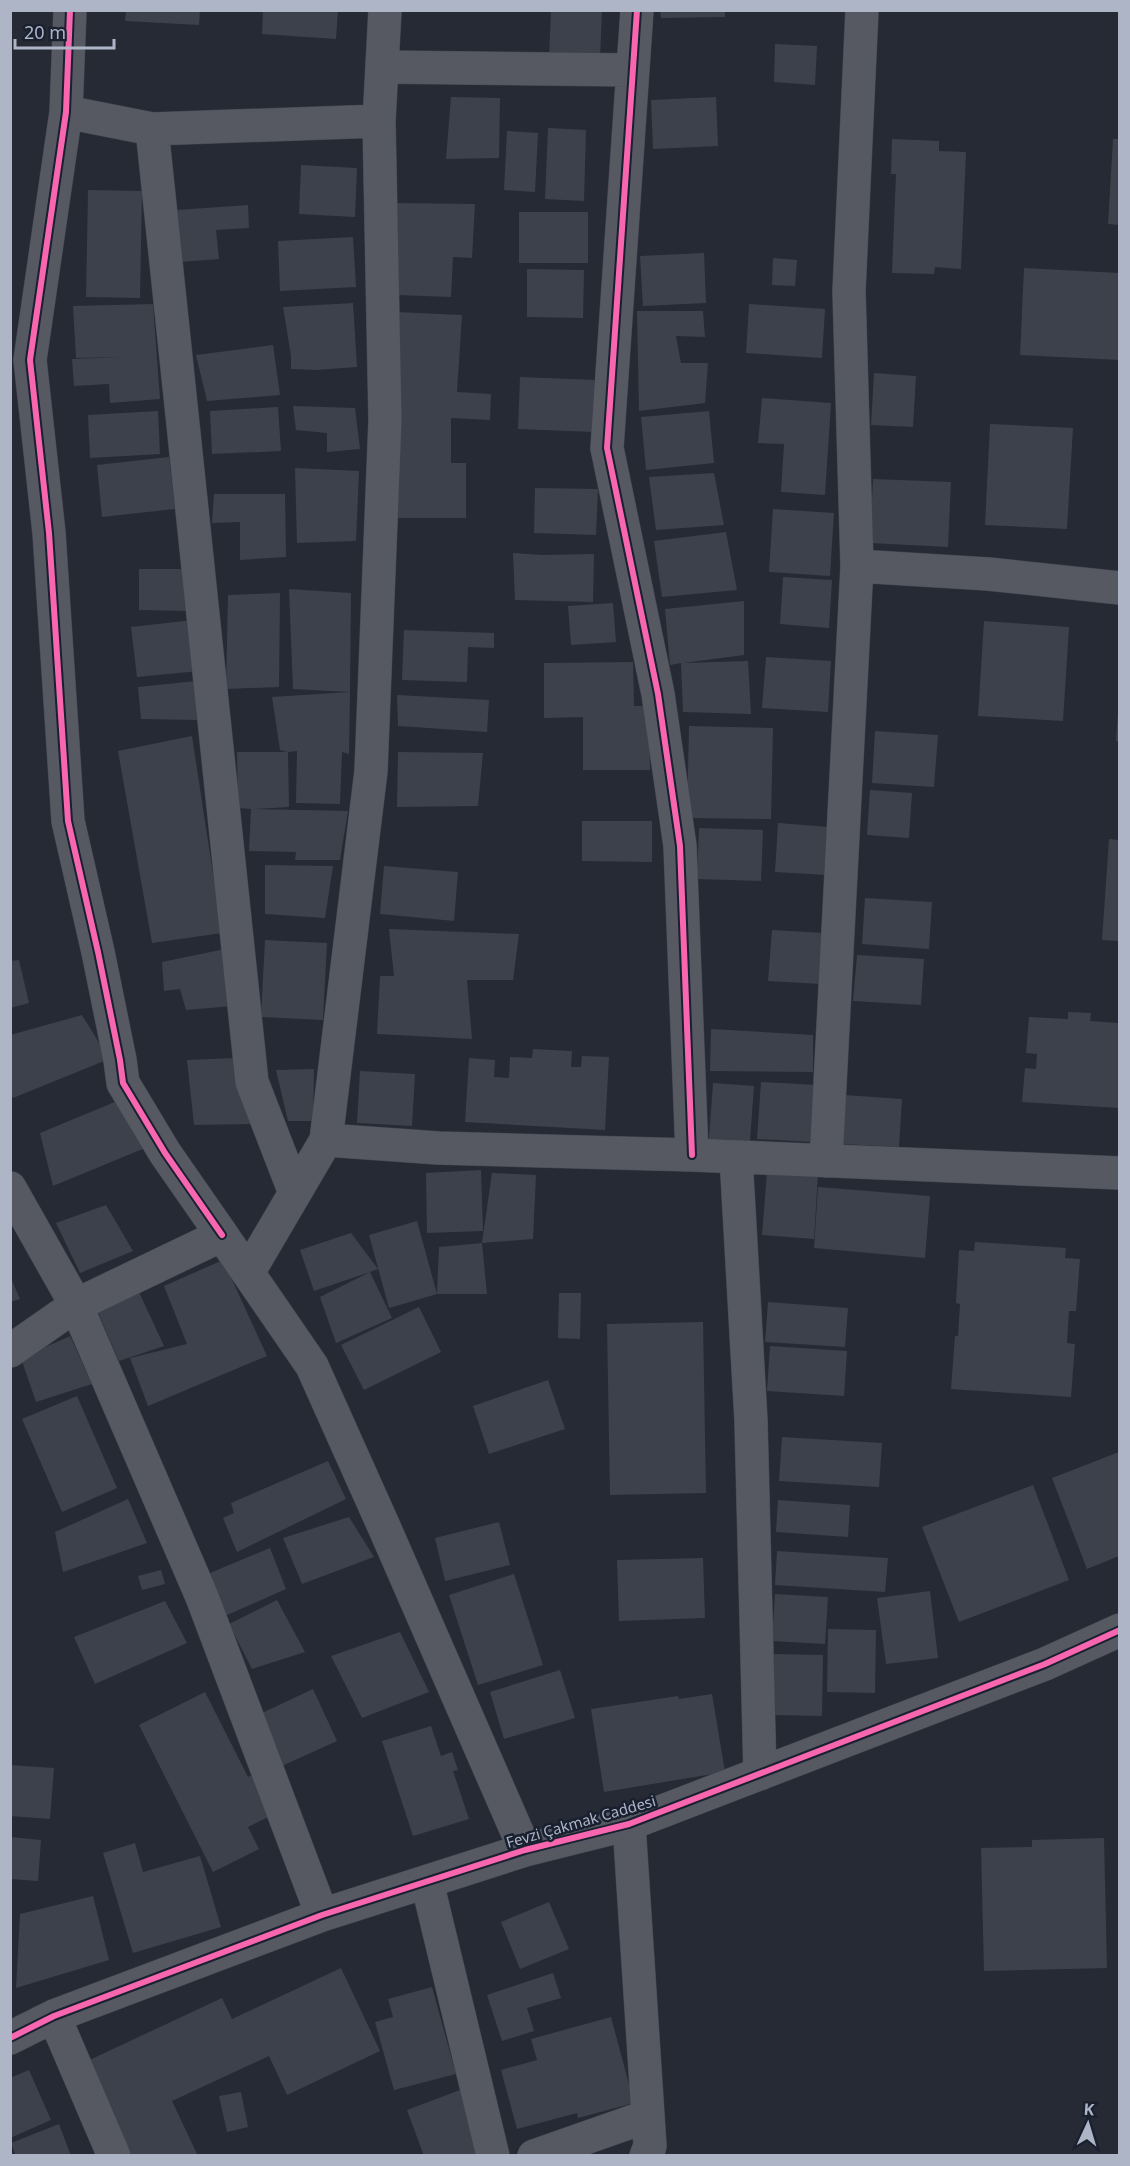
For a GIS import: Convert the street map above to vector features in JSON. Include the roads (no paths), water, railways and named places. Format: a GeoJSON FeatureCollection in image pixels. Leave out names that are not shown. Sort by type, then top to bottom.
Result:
{"type":"FeatureCollection","features":[{"type":"Feature","properties":{"kind":"street"},"geometry":{"type":"LineString","coordinates":[[70,10],[66,112],[20,360],[49,533],[68,821],[98,952],[123,1083],[165,1153],[312,1366],[525,1850]]}},
{"type":"Feature","properties":{"kind":"street"},"geometry":{"type":"LineString","coordinates":[[248,1273],[326,1140],[371,771],[385,420],[379,121],[385,10]]}},
{"type":"Feature","properties":{"kind":"street"},"geometry":{"type":"LineString","coordinates":[[637,10],[607,448],[658,694],[680,846],[692,1155]]}},
{"type":"Feature","properties":{"kind":"street"},"geometry":{"type":"LineString","coordinates":[[826,1161],[857,566],[849,291],[862,10]]}},
{"type":"Feature","properties":{"kind":"street"},"geometry":{"type":"LineString","coordinates":[[382,67],[633,70]]}},
{"type":"Feature","properties":{"kind":"street"},"geometry":{"type":"LineString","coordinates":[[66,112],[152,129],[379,121]]}},
{"type":"Feature","properties":{"kind":"street"},"geometry":{"type":"LineString","coordinates":[[152,129],[252,1082],[295,1193]]}},
{"type":"Feature","properties":{"kind":"street"},"geometry":{"type":"LineString","coordinates":[[857,566],[988,574],[1119,588]]}},
{"type":"Feature","properties":{"kind":"street"},"geometry":{"type":"LineString","coordinates":[[326,1140],[438,1148],[692,1155],[1119,1173]]}},
{"type":"Feature","properties":{"kind":"street"},"geometry":{"type":"LineString","coordinates":[[736,1157],[751,1420],[760,1774]]}},
{"type":"Feature","properties":{"kind":"street"},"geometry":{"type":"LineString","coordinates":[[10,1188],[76,1305],[202,1597],[322,1915]]}},
{"type":"Feature","properties":{"kind":"street"},"geometry":{"type":"LineString","coordinates":[[10,1351],[76,1305],[222,1235]]}},
{"type":"Feature","properties":{"kind":"street","name":"Fevzi Çakmak Caddesi"},"geometry":{"type":"LineString","coordinates":[[10,2038],[54,2016],[322,1915],[525,1850],[629,1824],[1045,1664],[1119,1630]]}},
{"type":"Feature","properties":{"kind":"street"},"geometry":{"type":"LineString","coordinates":[[629,1824],[650,2146],[646,2156]]}},
{"type":"Feature","properties":{"kind":"street"},"geometry":{"type":"LineString","coordinates":[[427,1882],[494,2156]]}},
{"type":"Feature","properties":{"kind":"street"},"geometry":{"type":"LineString","coordinates":[[54,2016],[114,2156]]}},
{"type":"Feature","properties":{"kind":"street"},"geometry":{"type":"LineString","coordinates":[[534,2156],[648,2116]]}}]}
